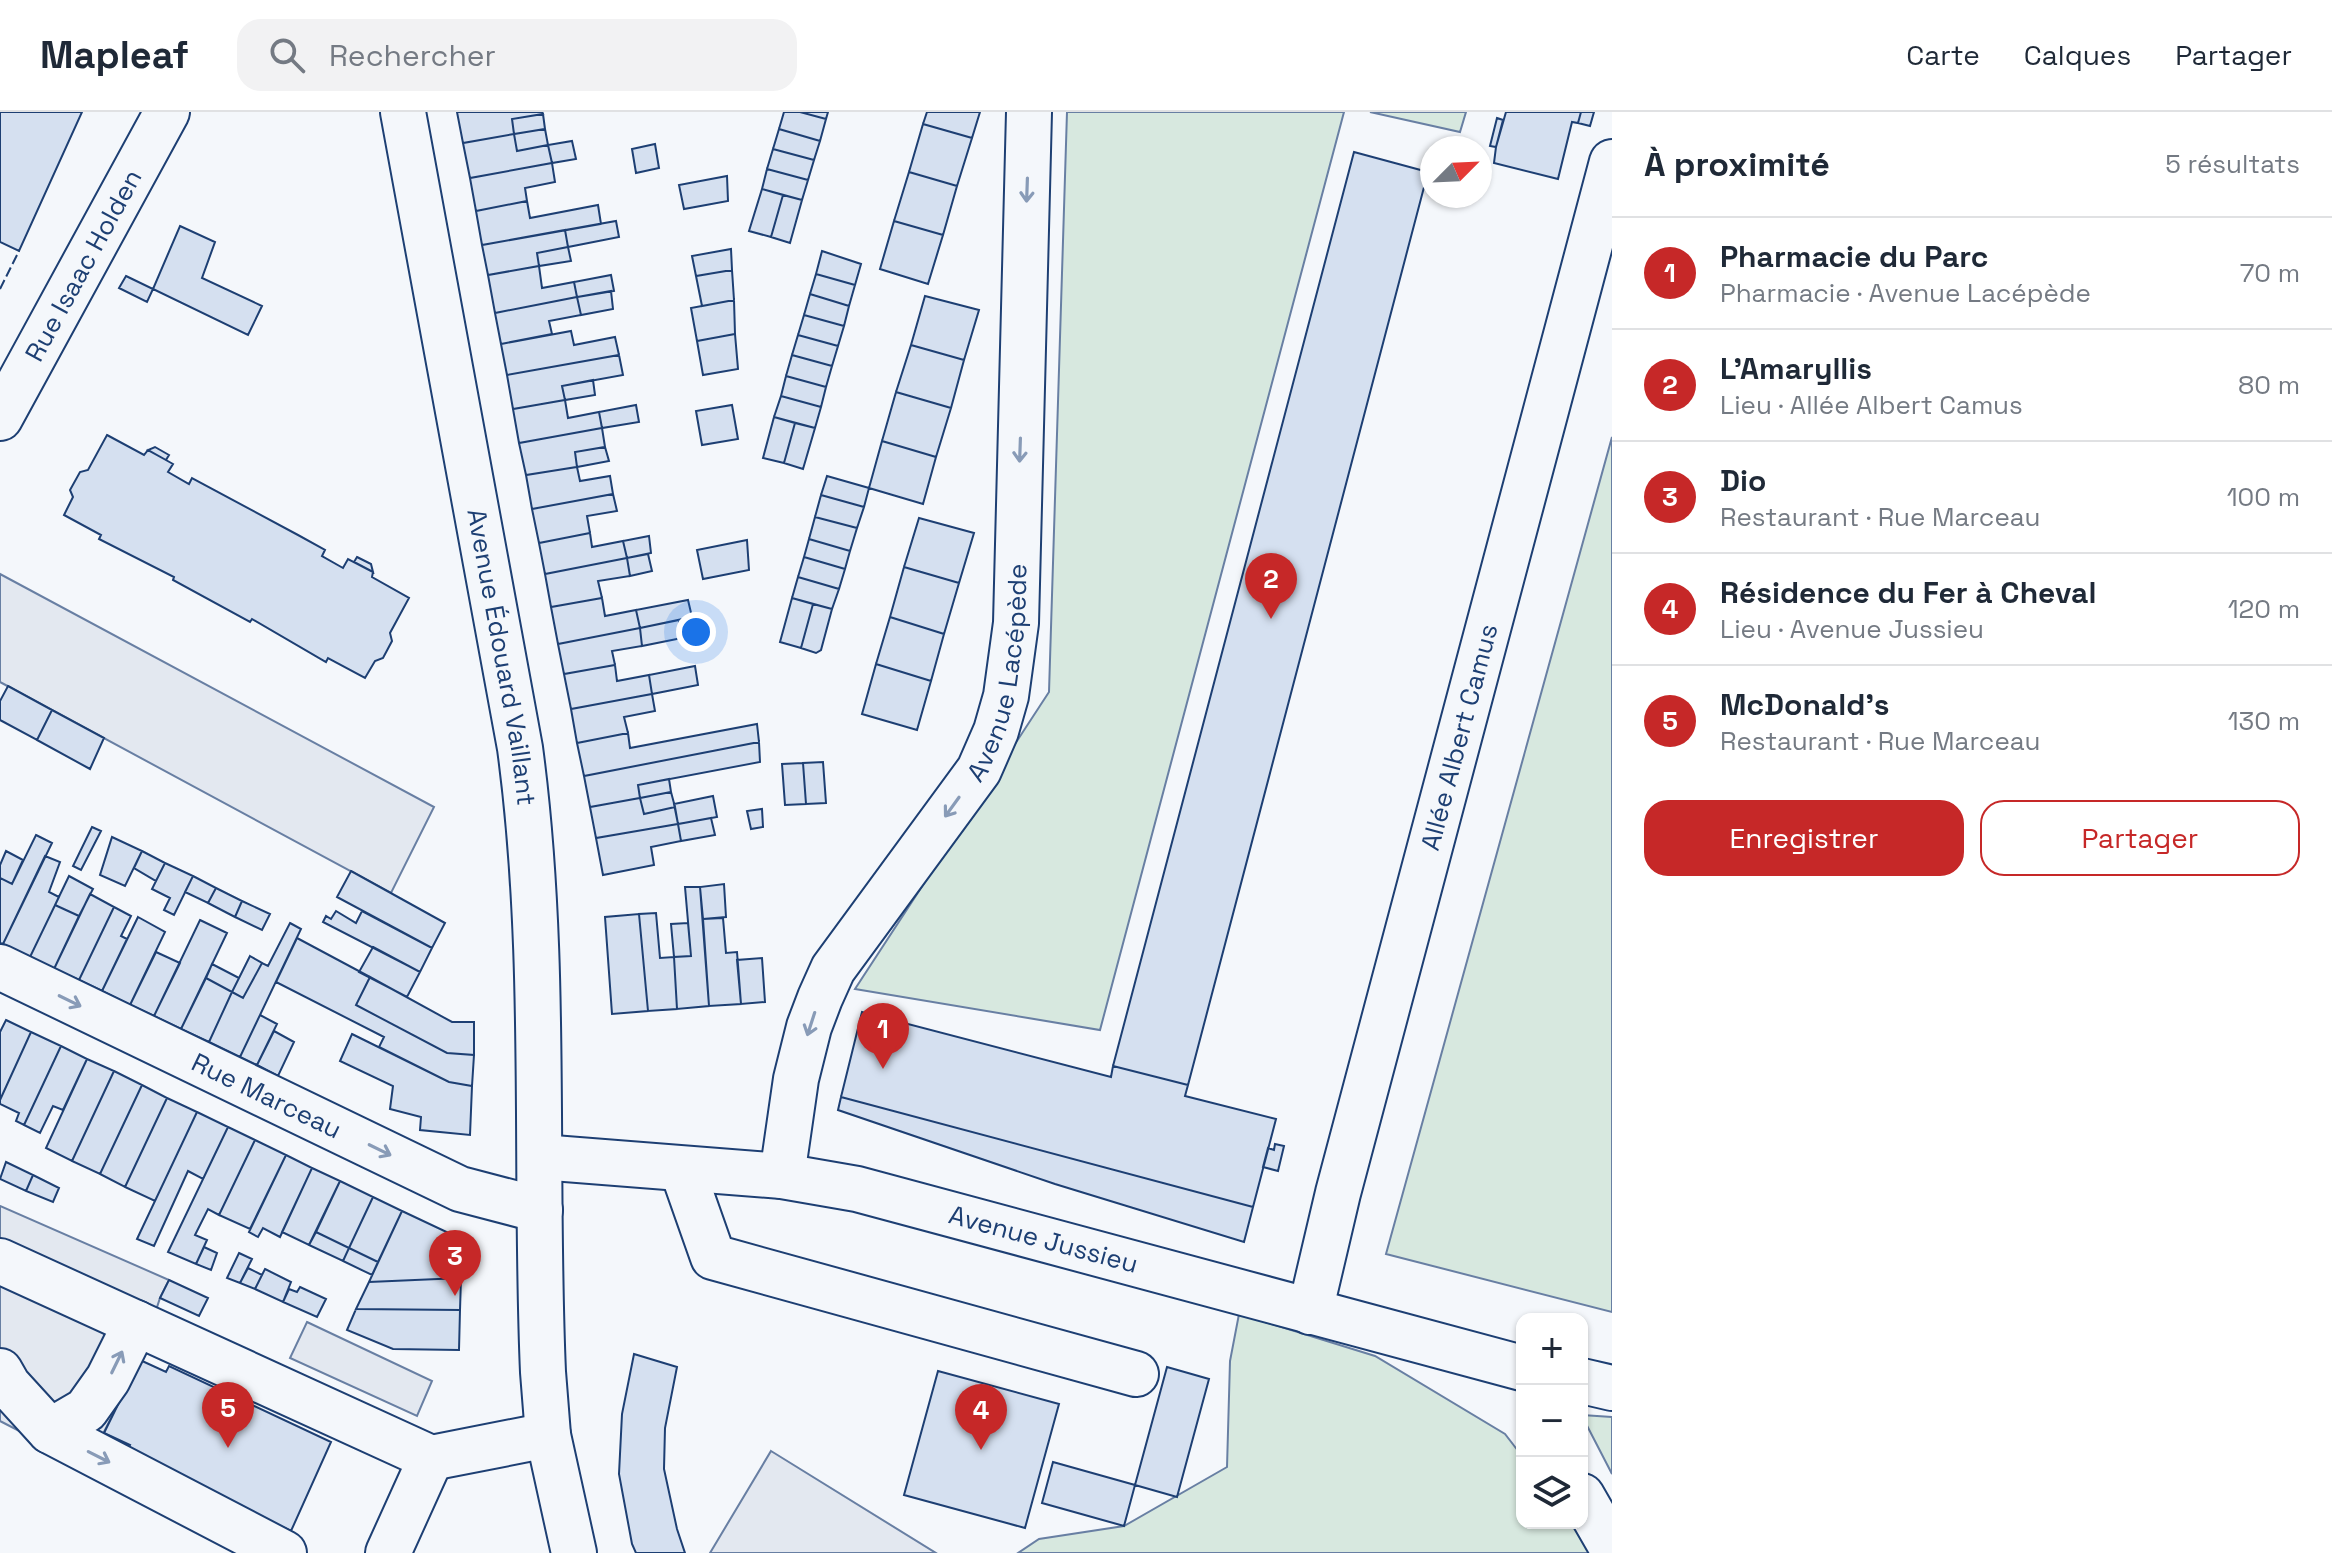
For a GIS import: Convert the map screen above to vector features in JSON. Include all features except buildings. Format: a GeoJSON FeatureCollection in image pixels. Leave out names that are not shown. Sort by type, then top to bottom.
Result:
{"type":"FeatureCollection","features":[{"type":"Feature","properties":{"kind":"street","name":"Rue Isaac Holden"},"geometry":{"type":"LineString","coordinates":[[0,418],[167,112]]}},
{"type":"Feature","properties":{"kind":"street","name":"Avenue Édouard Vaillant"},"geometry":{"type":"LineString","coordinates":[[403,112],[525,786],[532,849],[541,1315],[548,1435],[574,1553]]}},
{"type":"Feature","properties":{"kind":"street","name":"Avenue Lacépède"},"geometry":{"type":"LineString","coordinates":[[782,1176],[796,1079],[809,1027],[833,969],[979,770],[996,731],[1006,696],[1016,623],[1029,112]]}},
{"type":"Feature","properties":{"kind":"street","name":"Allée Albert Camus"},"geometry":{"type":"LineString","coordinates":[[1310,1312],[1338,1193],[1609,184]]}},
{"type":"Feature","properties":{"kind":"street","name":"Rue Marceau"},"geometry":{"type":"LineString","coordinates":[[0,967],[460,1189],[540,1210]]}},
{"type":"Feature","properties":{"kind":"street","name":"Avenue Jussieu"},"geometry":{"type":"LineString","coordinates":[[540,1157],[813,1180],[894,1199],[1310,1312],[1516,1375]]}},
{"type":"Feature","properties":{"kind":"street"},"geometry":{"type":"LineString","coordinates":[[682,1169],[713,1257],[1136,1374]]}},
{"type":"Feature","properties":{"kind":"street"},"geometry":{"type":"LineString","coordinates":[[0,1261],[431,1458],[548,1435]]}},
{"type":"Feature","properties":{"kind":"street"},"geometry":{"type":"LineString","coordinates":[[50,1431],[86,1410],[108,1379],[136,1323]]}},
{"type":"Feature","properties":{"kind":"street"},"geometry":{"type":"LineString","coordinates":[[0,1371],[8,1385],[50,1431],[284,1553]]}},
{"type":"Feature","properties":{"kind":"street"},"geometry":{"type":"LineString","coordinates":[[1588,1382],[1612,1388]]}},
{"type":"Feature","properties":{"kind":"street"},"geometry":{"type":"LineString","coordinates":[[388,1553],[431,1458]]}},
{"type":"Feature","properties":{"kind":"street"},"geometry":{"type":"LineString","coordinates":[[1588,1506],[1612,1548]]}},
{"type":"Feature","properties":{"kind":"shaded area"},"geometry":{"type":"Polygon","coordinates":[[[1067,112],[1344,112],[1100,1030],[855,989],[1049,692],[1067,112]]]}},
{"type":"Feature","properties":{"kind":"shaded area"},"geometry":{"type":"Polygon","coordinates":[[[1370,112],[1466,112],[1460,132],[1370,112]]]}},
{"type":"Feature","properties":{"kind":"shaded area"},"geometry":{"type":"Polygon","coordinates":[[[1612,437],[1612,1312],[1386,1254],[1612,437]]]}},
{"type":"Feature","properties":{"kind":"shaded area"},"geometry":{"type":"Polygon","coordinates":[[[0,574],[434,807],[391,893],[0,682],[0,574]]]}},
{"type":"Feature","properties":{"kind":"shaded area"},"geometry":{"type":"Polygon","coordinates":[[[0,1206],[169,1280],[140,1360],[87,1466],[0,1421],[0,1206]]]}},
{"type":"Feature","properties":{"kind":"shaded area"},"geometry":{"type":"Polygon","coordinates":[[[1239,1314],[1375,1356],[1505,1434],[1516,1448],[1516,1529],[1577,1529],[1593,1553],[1018,1553],[1039,1539],[1124,1526],[1227,1467],[1230,1361],[1239,1314]]]}},
{"type":"Feature","properties":{"kind":"shaded area"},"geometry":{"type":"Polygon","coordinates":[[[307,1322],[432,1381],[417,1416],[290,1358],[307,1322]]]}},
{"type":"Feature","properties":{"kind":"shaded area"},"geometry":{"type":"Polygon","coordinates":[[[1588,1415],[1612,1417],[1612,1474],[1588,1428],[1588,1415]]]}},
{"type":"Feature","properties":{"kind":"shaded area"},"geometry":{"type":"Polygon","coordinates":[[[771,1451],[936,1553],[710,1553],[771,1451]]]}},
{"type":"Feature","properties":{"kind":"fence"},"geometry":{"type":"LineString","coordinates":[[0,289],[19,251]]}},
{"type":"Feature","properties":{"kind":"place","name":"L'Amaryllis"},"geometry":{"type":"Point","coordinates":[1271,619]}},
{"type":"Feature","properties":{"kind":"place","name":"Pharmacie du Parc"},"geometry":{"type":"Point","coordinates":[883,1069]}},
{"type":"Feature","properties":{"kind":"place","name":"Dio"},"geometry":{"type":"Point","coordinates":[455,1296]}},
{"type":"Feature","properties":{"kind":"place","name":"McDonald's"},"geometry":{"type":"Point","coordinates":[228,1448]}},
{"type":"Feature","properties":{"kind":"place","name":"Résidence du Fer à Cheval"},"geometry":{"type":"Point","coordinates":[981,1450]}}]}
